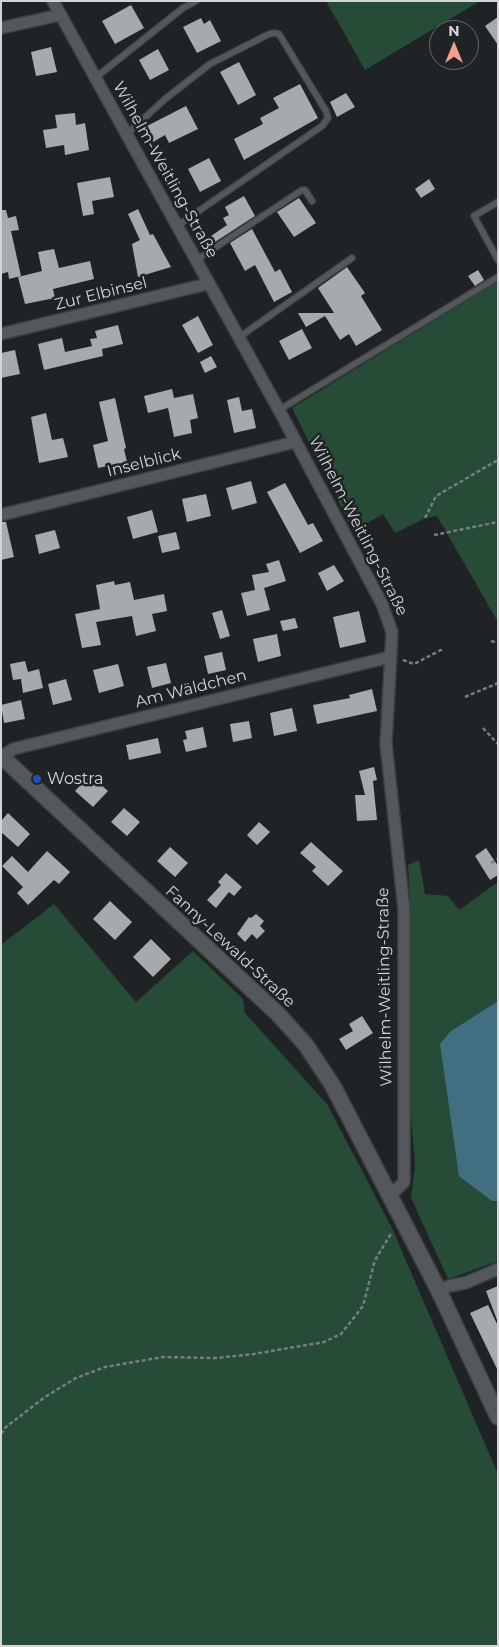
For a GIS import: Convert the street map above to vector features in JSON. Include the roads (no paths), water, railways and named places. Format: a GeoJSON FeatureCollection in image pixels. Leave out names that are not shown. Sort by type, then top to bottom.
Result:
{"type":"FeatureCollection","features":[{"type":"Feature","properties":{"kind":"street","name":"Wilhelm-Weitling-Straße"},"geometry":{"type":"LineString","coordinates":[[53,1],[195,262],[279,410],[382,604],[392,632],[386,744],[404,909],[404,1182],[390,1196]]}},
{"type":"Feature","properties":{"kind":"street"},"geometry":{"type":"LineString","coordinates":[[1,28],[60,15]]}},
{"type":"Feature","properties":{"kind":"street","name":"Zur Elbinsel"},"geometry":{"type":"LineString","coordinates":[[1,334],[208,284]]}},
{"type":"Feature","properties":{"kind":"street","name":"Inselblick"},"geometry":{"type":"LineString","coordinates":[[1,515],[295,442]]}},
{"type":"Feature","properties":{"kind":"street","name":"Am Wäldchen"},"geometry":{"type":"LineString","coordinates":[[2,757],[13,749],[390,657]]}},
{"type":"Feature","properties":{"kind":"street","name":"Fanny-Lewald-Straße"},"geometry":{"type":"LineString","coordinates":[[2,757],[276,1013],[306,1045],[333,1086],[390,1196]]}},
{"type":"Feature","properties":{"kind":"street"},"geometry":{"type":"LineString","coordinates":[[390,1196],[439,1291],[498,1417]]}},
{"type":"Feature","properties":{"kind":"street"},"geometry":{"type":"LineString","coordinates":[[439,1291],[448,1286],[465,1283],[498,1269]]}},
{"type":"Feature","properties":{"kind":"lane"},"geometry":{"type":"LineString","coordinates":[[95,78],[176,13],[196,1]]}},
{"type":"Feature","properties":{"kind":"lane"},"geometry":{"type":"LineString","coordinates":[[126,135],[165,98],[210,64],[274,33],[279,34],[326,110],[328,118],[322,126],[176,227]]}},
{"type":"Feature","properties":{"kind":"lane"},"geometry":{"type":"LineString","coordinates":[[195,262],[302,190],[305,190],[312,200]]}},
{"type":"Feature","properties":{"kind":"lane"},"geometry":{"type":"LineString","coordinates":[[498,202],[474,216],[498,260]]}},
{"type":"Feature","properties":{"kind":"lane"},"geometry":{"type":"LineString","coordinates":[[238,338],[352,258]]}},
{"type":"Feature","properties":{"kind":"lane"},"geometry":{"type":"LineString","coordinates":[[279,410],[498,277]]}},
{"type":"Feature","properties":{"kind":"water"},"geometry":{"type":"Polygon","coordinates":[[[498,1001],[498,1201],[492,1201],[459,1176],[440,1044],[451,1031],[498,1001]]]}},
{"type":"Feature","properties":{"kind":"place","name":"Wostra"},"geometry":{"type":"Point","coordinates":[37,779]}}]}
